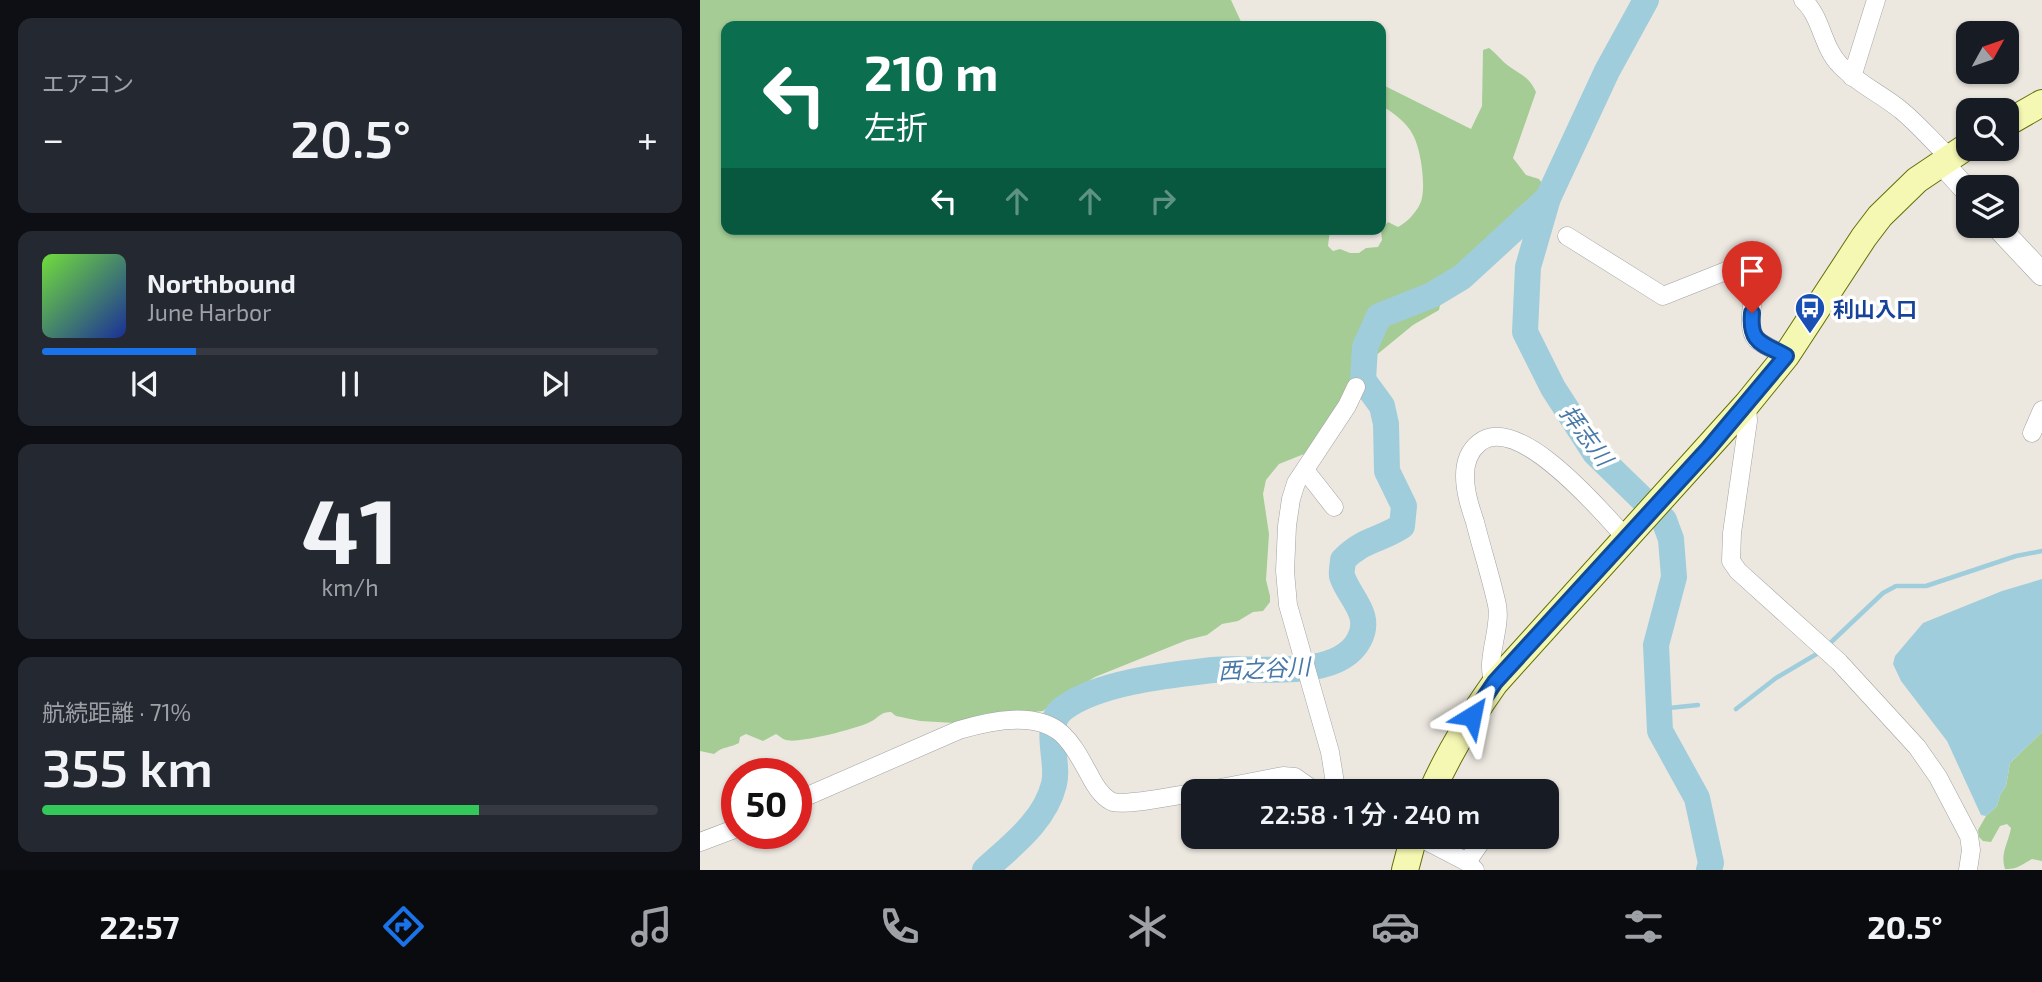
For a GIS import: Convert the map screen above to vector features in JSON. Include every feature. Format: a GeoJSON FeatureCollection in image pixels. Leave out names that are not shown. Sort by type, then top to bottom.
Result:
{"type":"FeatureCollection","features":[{"type":"Feature","properties":{"kind":"main road"},"geometry":{"type":"LineString","coordinates":[[2019,116],[2042,103]]}},
{"type":"Feature","properties":{"kind":"main road"},"geometry":{"type":"LineString","coordinates":[[1438,779],[1452,750],[1495,682],[1747,404],[1786,356],[1864,237],[1895,200],[1953,155]]}},
{"type":"Feature","properties":{"kind":"main road"},"geometry":{"type":"LineString","coordinates":[[1405,870],[1412,849]]}},
{"type":"Feature","properties":{"kind":"street"},"geometry":{"type":"LineString","coordinates":[[1852,77],[1876,0]]}},
{"type":"Feature","properties":{"kind":"street"},"geometry":{"type":"LineString","coordinates":[[1808,3],[1829,51],[1852,77],[1902,111],[1953,155],[1961,175]]}},
{"type":"Feature","properties":{"kind":"street"},"geometry":{"type":"LineString","coordinates":[[1567,236],[1663,296],[1746,263],[1755,264],[1759,271],[1753,298],[1751,328],[1754,337],[1786,356]]}},
{"type":"Feature","properties":{"kind":"street"},"geometry":{"type":"LineString","coordinates":[[2008,238],[2042,274]]}},
{"type":"Feature","properties":{"kind":"street"},"geometry":{"type":"LineString","coordinates":[[1334,779],[1330,752],[1288,606],[1285,570],[1291,499],[1296,484],[1347,406],[1356,387]]}},
{"type":"Feature","properties":{"kind":"street"},"geometry":{"type":"LineString","coordinates":[[1747,404],[1748,421],[1732,533],[1731,561],[1738,571],[1839,662],[1917,747],[1938,777],[1969,836],[1971,850],[1968,870]]}},
{"type":"Feature","properties":{"kind":"street"},"geometry":{"type":"LineString","coordinates":[[2032,433],[2042,411]]}},
{"type":"Feature","properties":{"kind":"street"},"geometry":{"type":"LineString","coordinates":[[1495,682],[1490,667],[1497,633],[1497,607],[1466,491],[1466,462],[1470,452],[1489,437],[1500,437],[1522,444],[1545,459],[1633,530]]}},
{"type":"Feature","properties":{"kind":"street"},"geometry":{"type":"LineString","coordinates":[[1305,470],[1334,507]]}},
{"type":"Feature","properties":{"kind":"street"},"geometry":{"type":"LineString","coordinates":[[812,794],[959,730],[998,721],[1017,720],[1052,728],[1076,751],[1095,784],[1103,795],[1113,802],[1181,795]]}},
{"type":"Feature","properties":{"kind":"street"},"geometry":{"type":"LineString","coordinates":[[1267,779],[1283,776],[1298,779]]}},
{"type":"Feature","properties":{"kind":"street"},"geometry":{"type":"LineString","coordinates":[[700,842],[721,834]]}},
{"type":"Feature","properties":{"kind":"street"},"geometry":{"type":"LineString","coordinates":[[1440,849],[1471,866],[1479,849]]}},
{"type":"Feature","properties":{"kind":"green space"},"geometry":{"type":"Polygon","coordinates":[[[700,0],[1231,0],[1241,21],[721,21],[721,235],[1329,235],[1328,246],[1333,251],[1340,249],[1359,253],[1366,248],[1378,247],[1382,235],[1386,235],[1388,222],[1398,227],[1405,223],[1416,211],[1422,198],[1422,169],[1416,141],[1404,122],[1386,109],[1386,86],[1471,129],[1482,106],[1483,50],[1489,48],[1533,86],[1536,92],[1513,158],[1526,175],[1539,179],[1544,186],[1542,194],[1449,282],[1439,310],[1413,325],[1374,357],[1356,377],[1330,422],[1304,454],[1279,464],[1266,480],[1263,494],[1269,534],[1266,580],[1270,602],[1263,611],[1222,624],[1207,635],[1187,640],[1095,677],[1043,711],[955,723],[920,721],[888,712],[865,724],[815,738],[793,741],[785,740],[776,734],[763,741],[746,734],[740,737],[739,743],[714,754],[700,751],[700,0]]]}},
{"type":"Feature","properties":{"kind":"green space"},"geometry":{"type":"Polygon","coordinates":[[[2042,732],[2042,861],[2032,859],[2016,868],[2005,869],[2004,853],[2011,828],[2007,824],[2000,826],[1991,842],[1983,841],[1978,830],[1986,816],[1997,806],[2006,786],[2010,763],[2042,732]]]}},
{"type":"Feature","properties":{"kind":"green space"},"geometry":{"type":"Polygon","coordinates":[[[1057,747],[1063,758],[1063,784],[1052,813],[1032,837],[997,870],[974,870],[981,859],[1010,838],[1026,822],[1035,809],[1047,786],[1052,748],[1057,747]]]}},
{"type":"Feature","properties":{"kind":"water"},"geometry":{"type":"Polygon","coordinates":[[[2042,579],[2042,732],[2010,763],[2006,786],[1997,806],[1986,816],[1981,815],[1947,741],[1901,681],[1893,664],[1895,656],[1923,623],[2002,591],[2042,579]]]}},
{"type":"Feature","properties":{"kind":"waterway","name":"拝志川"},"geometry":{"type":"LineString","coordinates":[[1646,0],[1607,71],[1548,198],[1528,267],[1525,332],[1553,388],[1595,453],[1664,520],[1671,539],[1674,577],[1656,645],[1660,731],[1697,798],[1711,863],[1709,870]]}},
{"type":"Feature","properties":{"kind":"waterway","name":"西之谷川"},"geometry":{"type":"LineString","coordinates":[[985,870],[1026,832],[1050,797],[1055,775],[1052,733],[1057,715],[1064,708],[1096,692],[1156,677],[1213,670],[1313,667],[1332,662],[1348,653],[1359,640],[1363,631],[1362,614],[1342,576],[1343,560],[1357,548],[1402,526],[1404,506],[1387,471],[1386,424],[1382,406],[1363,380],[1365,347],[1379,316],[1432,295],[1462,277],[1548,198]]}},
{"type":"Feature","properties":{"kind":"waterway"},"geometry":{"type":"LineString","coordinates":[[1827,646],[1883,593],[1896,586],[1926,586],[2016,556],[2042,551]]}},
{"type":"Feature","properties":{"kind":"waterway"},"geometry":{"type":"LineString","coordinates":[[1736,709],[1776,678],[1820,652]]}},
{"type":"Feature","properties":{"kind":"waterway"},"geometry":{"type":"LineString","coordinates":[[1659,709],[1698,705]]}},
{"type":"Feature","properties":{"kind":"place","name":"利山入口"},"geometry":{"type":"Point","coordinates":[1810,335]}},
{"type":"Feature","properties":{"kind":"route"},"geometry":{"type":"LineString","coordinates":[[1472,716],[1495,682],[1708,449],[1786,356],[1754,337],[1751,328],[1752,313]]}}]}
